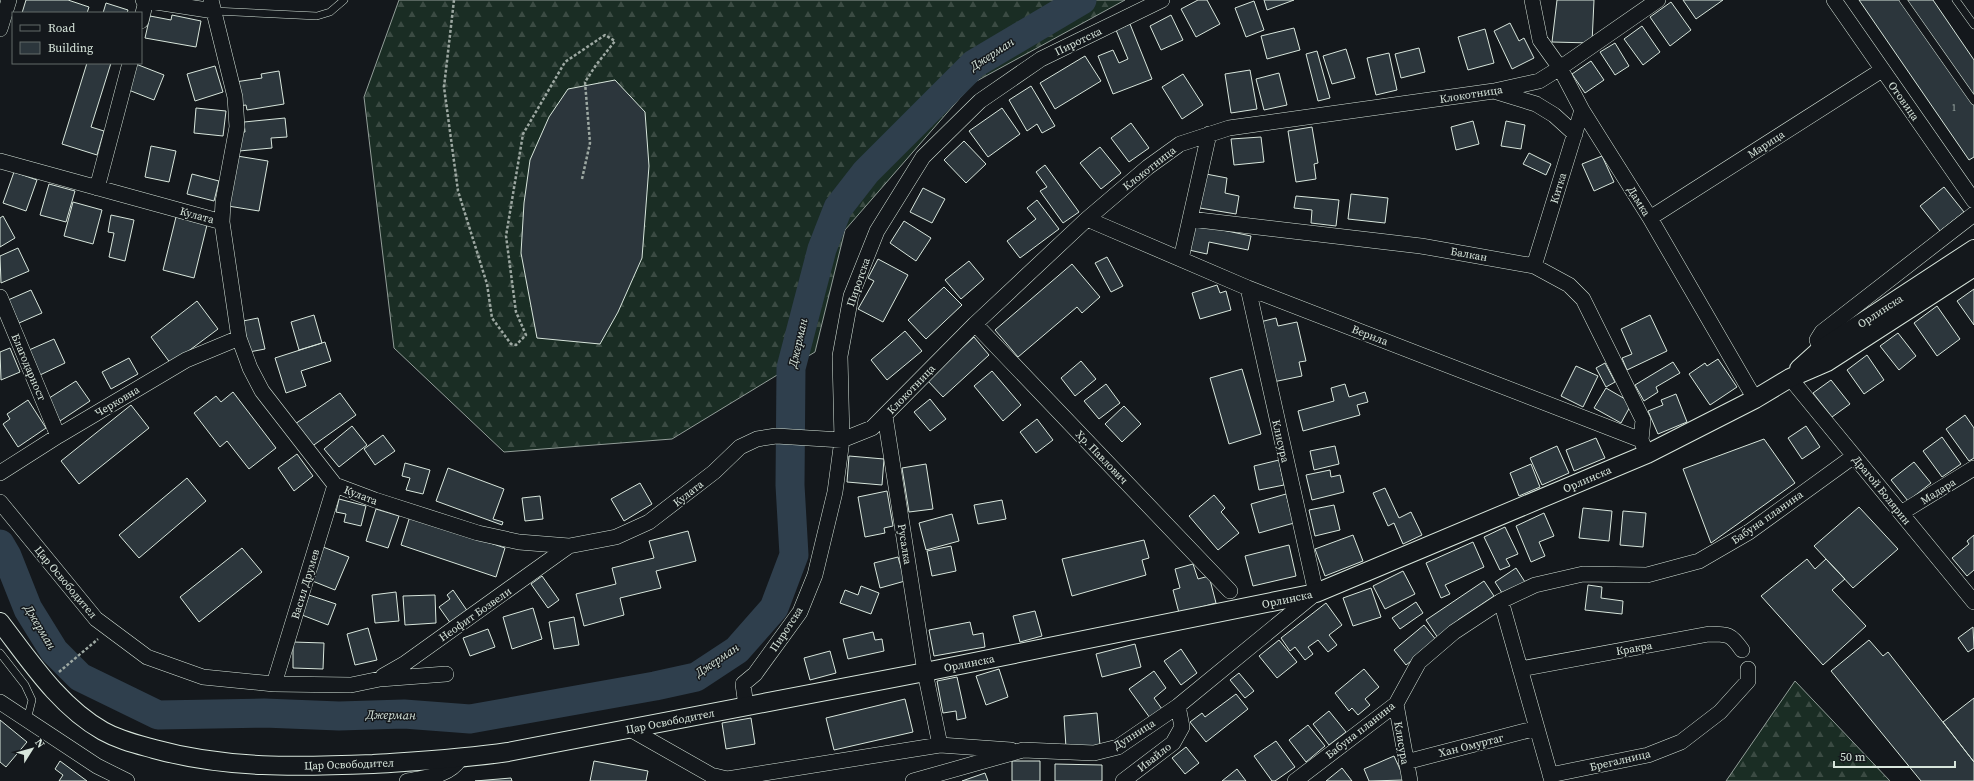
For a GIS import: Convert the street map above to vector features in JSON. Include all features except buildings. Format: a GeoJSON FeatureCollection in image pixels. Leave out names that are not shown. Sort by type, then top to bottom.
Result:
{"type":"FeatureCollection","features":[{"type":"Feature","properties":{"kind":"street"},"geometry":{"type":"LineString","coordinates":[[0,29],[9,0]]}},
{"type":"Feature","properties":{"kind":"street"},"geometry":{"type":"LineString","coordinates":[[142,16],[145,0],[213,6],[235,97],[237,127],[223,202],[222,222]]}},
{"type":"Feature","properties":{"kind":"street","name":"Пиротска"},"geometry":{"type":"LineString","coordinates":[[746,706],[743,684],[755,674],[800,612],[814,575],[835,492],[842,440],[840,356],[851,296],[877,231],[923,157],[980,101],[1042,59],[1162,0]]}},
{"type":"Feature","properties":{"kind":"street","name":"Дамка"},"geometry":{"type":"LineString","coordinates":[[1532,0],[1540,40],[1560,68],[1582,110],[1650,218],[1755,399]]}},
{"type":"Feature","properties":{"kind":"street","name":"Клокотница"},"geometry":{"type":"LineString","coordinates":[[825,439],[842,440],[872,428],[975,324],[1087,219],[1148,166],[1180,144],[1228,128],[1494,91],[1538,81],[1560,68],[1658,0]]}},
{"type":"Feature","properties":{"kind":"street","name":"Отовица"},"geometry":{"type":"LineString","coordinates":[[1834,0],[1974,201]]}},
{"type":"Feature","properties":{"kind":"street"},"geometry":{"type":"LineString","coordinates":[[97,188],[130,64]]}},
{"type":"Feature","properties":{"kind":"street","name":"Марица"},"geometry":{"type":"LineString","coordinates":[[1650,218],[1882,70]]}},
{"type":"Feature","properties":{"kind":"street"},"geometry":{"type":"LineString","coordinates":[[1494,91],[1536,104],[1554,115],[1574,134]]}},
{"type":"Feature","properties":{"kind":"street","name":"Китка"},"geometry":{"type":"LineString","coordinates":[[1534,266],[1582,110]]}},
{"type":"Feature","properties":{"kind":"street"},"geometry":{"type":"LineString","coordinates":[[1181,259],[1209,134]]}},
{"type":"Feature","properties":{"kind":"street","name":"Кулата"},"geometry":{"type":"LineString","coordinates":[[0,161],[222,222],[239,338],[250,368],[262,390],[335,485],[383,503],[478,533],[520,542],[569,546],[616,537],[649,522],[714,472],[740,447],[757,439],[776,436],[825,439]]}},
{"type":"Feature","properties":{"kind":"street"},"geometry":{"type":"LineString","coordinates":[[1824,356],[1817,340],[1822,332],[1831,323],[1974,214]]}},
{"type":"Feature","properties":{"kind":"street","name":"Верила"},"geometry":{"type":"LineString","coordinates":[[1087,219],[1248,288],[1644,447]]}},
{"type":"Feature","properties":{"kind":"street","name":"Балкан"},"geometry":{"type":"LineString","coordinates":[[1190,219],[1421,246],[1534,266],[1569,285],[1582,299],[1644,420],[1644,447]]}},
{"type":"Feature","properties":{"kind":"street","name":"Орлинска"},"geometry":{"type":"LineString","coordinates":[[1824,356],[1974,249]]}},
{"type":"Feature","properties":{"kind":"street","name":"Орлинска"},"geometry":{"type":"LineString","coordinates":[[746,706],[1316,594],[1755,399],[1824,356],[1974,267]]}},
{"type":"Feature","properties":{"kind":"street","name":"Клисура"},"geometry":{"type":"LineString","coordinates":[[1248,288],[1316,594]]}},
{"type":"Feature","properties":{"kind":"street","name":"Благодарност"},"geometry":{"type":"LineString","coordinates":[[0,297],[58,436]]}},
{"type":"Feature","properties":{"kind":"street","name":"Хр. Павлович"},"geometry":{"type":"LineString","coordinates":[[975,324],[1230,591]]}},
{"type":"Feature","properties":{"kind":"street","name":"Черковна"},"geometry":{"type":"LineString","coordinates":[[0,473],[58,436],[186,360],[239,338]]}},
{"type":"Feature","properties":{"kind":"street","name":"Драгой Болярин"},"geometry":{"type":"LineString","coordinates":[[1790,378],[1974,602]]}},
{"type":"Feature","properties":{"kind":"street","name":"Русалка"},"geometry":{"type":"LineString","coordinates":[[885,416],[925,672],[940,745]]}},
{"type":"Feature","properties":{"kind":"street","name":"Бабуна планина"},"geometry":{"type":"LineString","coordinates":[[1295,781],[1396,704],[1419,662],[1454,632],[1501,601],[1535,585],[1583,574],[1647,575],[1699,561],[1749,532],[1854,456]]}},
{"type":"Feature","properties":{"kind":"street","name":"Мадара"},"geometry":{"type":"LineString","coordinates":[[1901,513],[1974,468]]}},
{"type":"Feature","properties":{"kind":"street","name":"Васил Друмев"},"geometry":{"type":"LineString","coordinates":[[274,684],[335,485]]}},
{"type":"Feature","properties":{"kind":"street","name":"Цар Освободител"},"geometry":{"type":"LineString","coordinates":[[0,502],[96,619],[147,657],[203,677],[274,684],[351,685],[380,678],[446,674]]}},
{"type":"Feature","properties":{"kind":"street","name":"Неофит Бозвели"},"geometry":{"type":"LineString","coordinates":[[380,678],[404,664],[569,546]]}},
{"type":"Feature","properties":{"kind":"street","name":"Дупница"},"geometry":{"type":"LineString","coordinates":[[922,780],[1023,750],[1094,753],[1118,747],[1178,706],[1316,594]]}},
{"type":"Feature","properties":{"kind":"street"},"geometry":{"type":"LineString","coordinates":[[1501,601],[1551,778]]}},
{"type":"Feature","properties":{"kind":"street","name":"Цар Освободител"},"geometry":{"type":"LineString","coordinates":[[0,622],[57,694],[82,717],[103,731],[126,742],[171,754],[235,765],[339,765],[460,759],[508,752],[746,706]]}},
{"type":"Feature","properties":{"kind":"street","name":"Кракра"},"geometry":{"type":"LineString","coordinates":[[1520,669],[1709,634],[1725,634],[1733,638],[1742,650]]}},
{"type":"Feature","properties":{"kind":"street","name":"Брегалница"},"geometry":{"type":"LineString","coordinates":[[1551,778],[1648,755],[1681,742],[1720,712],[1748,681],[1748,669]]}},
{"type":"Feature","properties":{"kind":"street"},"geometry":{"type":"LineString","coordinates":[[0,702],[97,766],[126,781]]}},
{"type":"Feature","properties":{"kind":"street","name":"Клисура"},"geometry":{"type":"LineString","coordinates":[[1396,704],[1410,781]]}},
{"type":"Feature","properties":{"kind":"street","name":"Ивайло"},"geometry":{"type":"LineString","coordinates":[[1123,781],[1173,743],[1182,727],[1178,706]]}},
{"type":"Feature","properties":{"kind":"street","name":"Хан Омуртаг"},"geometry":{"type":"LineString","coordinates":[[1406,762],[1537,728]]}},
{"type":"Feature","properties":{"kind":"street"},"geometry":{"type":"LineString","coordinates":[[630,729],[711,775],[726,779],[940,745],[1023,750]]}},
{"type":"Feature","properties":{"kind":"street"},"geometry":{"type":"LineString","coordinates":[[407,781],[448,771],[455,766],[460,759]]}},
{"type":"Feature","properties":{"kind":"lane"},"geometry":{"type":"LineString","coordinates":[[213,6],[317,16],[330,12],[344,0]]}},
{"type":"Feature","properties":{"kind":"lane"},"geometry":{"type":"LineString","coordinates":[[1903,0],[1974,101]]}},
{"type":"Feature","properties":{"kind":"lane"},"geometry":{"type":"LineString","coordinates":[[1956,0],[1974,26]]}},
{"type":"Feature","properties":{"kind":"lane"},"geometry":{"type":"LineString","coordinates":[[0,653],[25,685],[32,700],[27,720]]}},
{"type":"Feature","properties":{"kind":"path"},"geometry":{"type":"LineString","coordinates":[[454,0],[444,87],[458,191],[487,284],[492,318],[511,344],[516,345],[526,335],[516,312],[506,236],[523,134],[565,62],[605,35],[616,41],[596,64],[585,82],[590,143],[582,179]]}},
{"type":"Feature","properties":{"kind":"path"},"geometry":{"type":"LineString","coordinates":[[60,672],[98,638]]}},
{"type":"Feature","properties":{"kind":"green space"},"geometry":{"type":"Polygon","coordinates":[[[399,0],[1125,0],[973,83],[845,230],[815,352],[672,439],[504,452],[394,348],[364,97],[399,0]]]}},
{"type":"Feature","properties":{"kind":"green space"},"geometry":{"type":"Polygon","coordinates":[[[1795,681],[1890,781],[1726,781],[1795,681]]]}},
{"type":"Feature","properties":{"kind":"waterway","name":"Джерман"},"geometry":{"type":"LineString","coordinates":[[0,544],[7,556],[28,609],[54,651],[80,677],[158,715],[264,713],[339,716],[404,714],[470,719],[655,686],[696,677],[737,650],[774,608],[794,555],[790,485],[791,368],[822,249],[838,208],[866,172],[974,64],[1082,0]]}}]}
